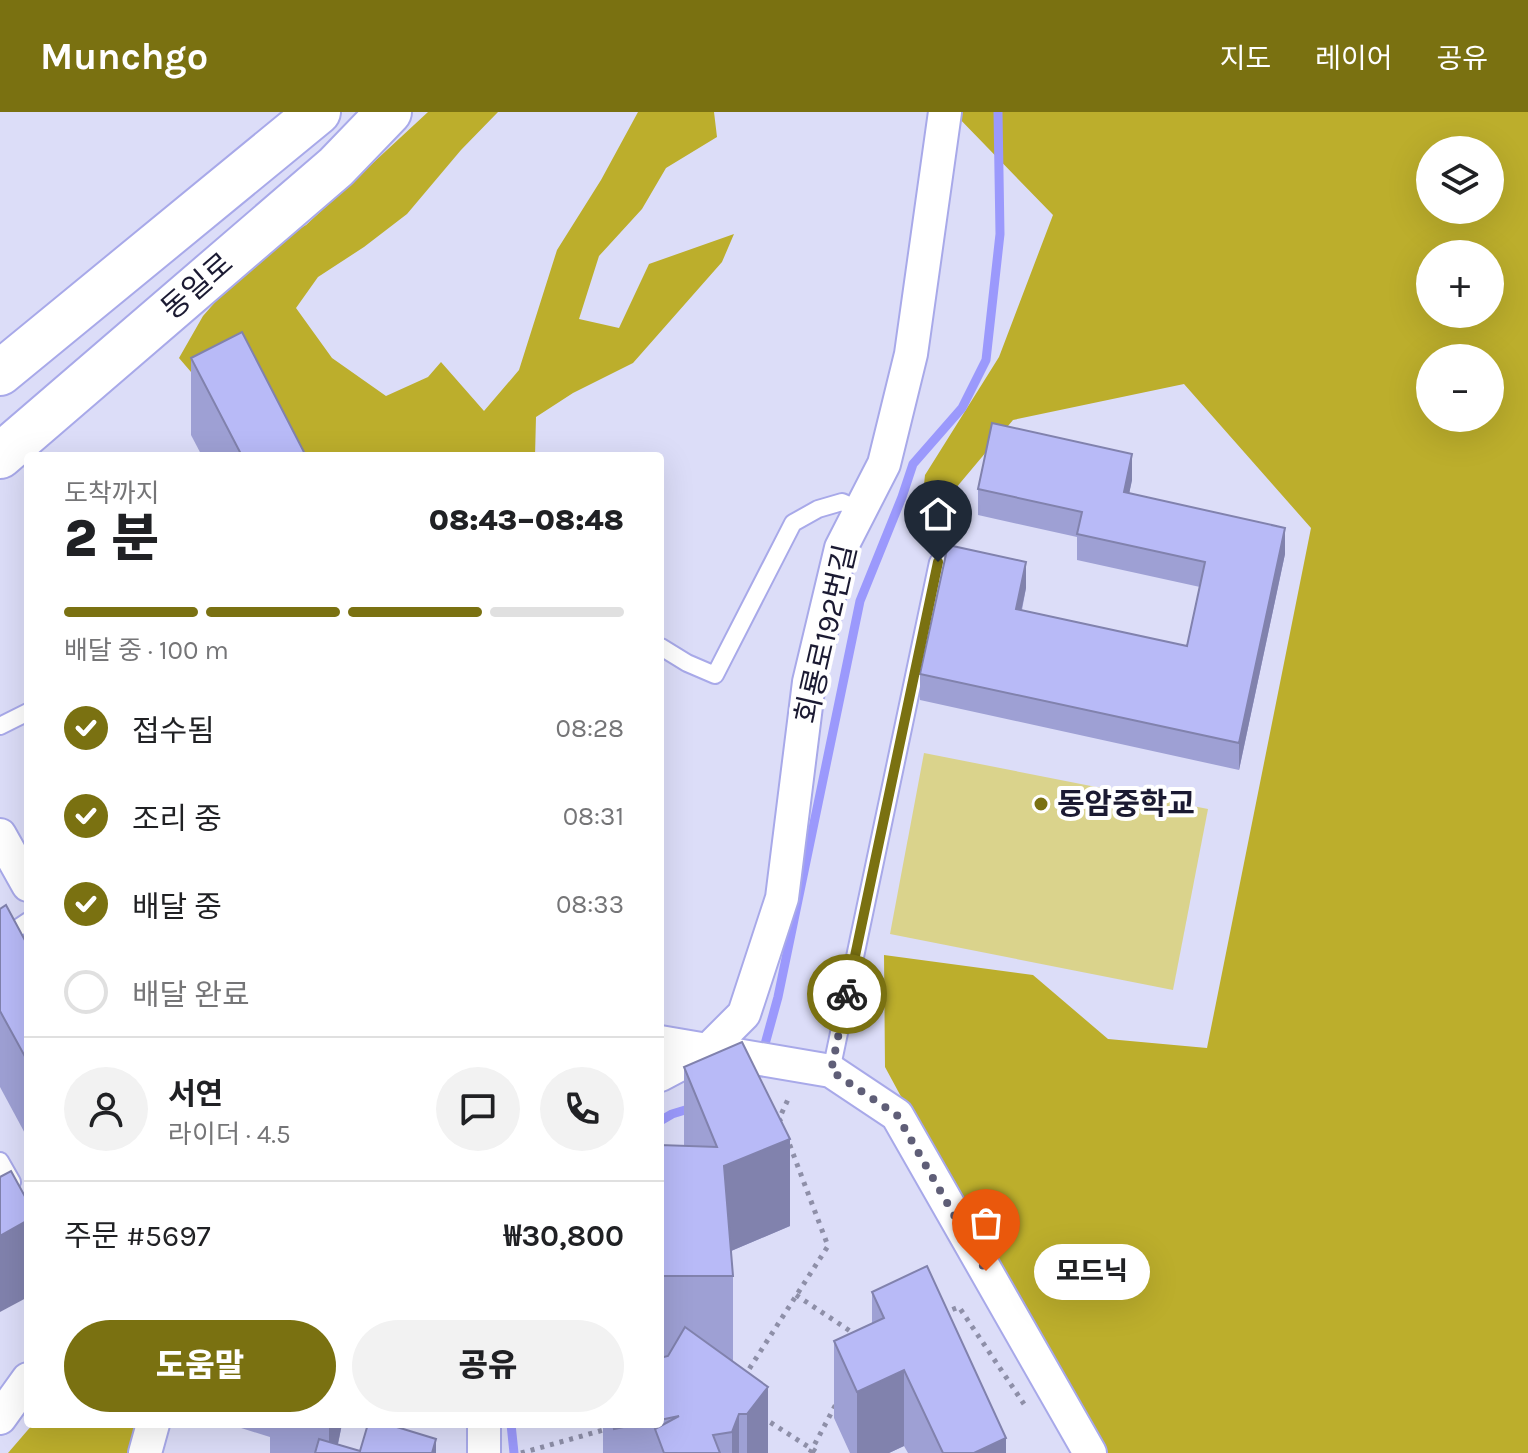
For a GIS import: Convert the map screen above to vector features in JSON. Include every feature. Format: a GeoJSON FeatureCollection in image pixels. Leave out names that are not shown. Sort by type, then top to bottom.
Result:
{"type":"FeatureCollection","features":[{"type":"Feature","properties":{"kind":"street","name":"동일로"},"geometry":{"type":"LineString","coordinates":[[0,456],[336,167],[389,112]]}},
{"type":"Feature","properties":{"kind":"street"},"geometry":{"type":"LineString","coordinates":[[336,167],[404,112]]}},
{"type":"Feature","properties":{"kind":"street","name":"회룡로192번길"},"geometry":{"type":"LineString","coordinates":[[664,1073],[717,1051],[744,1014],[782,898],[809,682],[841,548],[884,464],[911,354],[945,112]]}},
{"type":"Feature","properties":{"kind":"street","name":"동일로"},"geometry":{"type":"LineString","coordinates":[[0,373],[309,118]]}},
{"type":"Feature","properties":{"kind":"street"},"geometry":{"type":"LineString","coordinates":[[0,835],[24,878]]}},
{"type":"Feature","properties":{"kind":"street"},"geometry":{"type":"LineString","coordinates":[[664,1043],[817,1069],[897,1115],[1090,1453]]}},
{"type":"Feature","properties":{"kind":"street"},"geometry":{"type":"LineString","coordinates":[[0,1418],[24,1385]]}},
{"type":"Feature","properties":{"kind":"street"},"geometry":{"type":"LineString","coordinates":[[145,1453],[152,1428]]}},
{"type":"Feature","properties":{"kind":"street"},"geometry":{"type":"LineString","coordinates":[[484,1428],[484,1453]]}},
{"type":"Feature","properties":{"kind":"lane"},"geometry":{"type":"LineString","coordinates":[[664,649],[715,675],[793,523],[818,509],[842,502],[860,510]]}},
{"type":"Feature","properties":{"kind":"lane"},"geometry":{"type":"LineString","coordinates":[[817,1069],[938,562]]}},
{"type":"Feature","properties":{"kind":"lane"},"geometry":{"type":"LineString","coordinates":[[0,726],[24,714]]}},
{"type":"Feature","properties":{"kind":"lane"},"geometry":{"type":"LineString","coordinates":[[0,940],[24,924]]}},
{"type":"Feature","properties":{"kind":"lane"},"geometry":{"type":"LineString","coordinates":[[0,1161],[12,1182],[0,1189]]}},
{"type":"Feature","properties":{"kind":"path"},"geometry":{"type":"LineString","coordinates":[[739,1384],[828,1246],[779,1119],[817,1069]]}},
{"type":"Feature","properties":{"kind":"path"},"geometry":{"type":"LineString","coordinates":[[796,1295],[866,1343]]}},
{"type":"Feature","properties":{"kind":"path"},"geometry":{"type":"LineString","coordinates":[[933,1317],[959,1307],[1026,1407]]}},
{"type":"Feature","properties":{"kind":"path"},"geometry":{"type":"LineString","coordinates":[[754,1412],[814,1452],[840,1396]]}},
{"type":"Feature","properties":{"kind":"path"},"geometry":{"type":"LineString","coordinates":[[521,1453],[613,1428]]}},
{"type":"Feature","properties":{"kind":"shaded area"},"geometry":{"type":"Polygon","coordinates":[[[428,112],[498,112],[407,214],[318,277],[296,308],[332,358],[386,396],[428,377],[441,362],[484,411],[519,370],[557,250],[601,180],[638,112],[714,112],[717,137],[666,168],[642,209],[599,256],[579,319],[619,328],[649,264],[734,234],[722,262],[633,363],[573,393],[536,417],[535,452],[286,452],[209,393],[179,358],[203,316],[258,253],[306,225],[428,112]]]}},
{"type":"Feature","properties":{"kind":"shaded area"},"geometry":{"type":"Polygon","coordinates":[[[953,112],[1528,112],[1528,1453],[1094,1453],[885,1067],[884,955],[1033,975],[1108,1039],[1207,1048],[1311,528],[1184,384],[1013,420],[919,532],[925,475],[999,357],[1053,215],[953,112]]]}},
{"type":"Feature","properties":{"kind":"shaded area"},"geometry":{"type":"Polygon","coordinates":[[[924,753],[1208,809],[1173,990],[890,934],[924,753]]]}},
{"type":"Feature","properties":{"kind":"shaded area"},"geometry":{"type":"Polygon","coordinates":[[[30,1428],[141,1428],[131,1453],[8,1453],[30,1428]]]}},
{"type":"Feature","properties":{"kind":"building"},"geometry":{"type":"Polygon","coordinates":[[[242,332],[304,452],[240,452],[191,358],[242,332]]]}},
{"type":"Feature","properties":{"kind":"building"},"geometry":{"type":"Polygon","coordinates":[[[992,423],[1132,454],[1124,492],[1285,528],[1239,743],[920,674],[948,545],[1026,562],[1016,609],[1187,646],[1205,562],[1077,534],[1082,512],[978,489],[992,423]]]}},
{"type":"Feature","properties":{"kind":"building"},"geometry":{"type":"Polygon","coordinates":[[[6,905],[24,939],[24,1055],[0,1011],[0,909],[6,905]]]}},
{"type":"Feature","properties":{"kind":"building"},"geometry":{"type":"Polygon","coordinates":[[[742,1042],[790,1139],[724,1166],[733,1276],[664,1276],[664,1145],[717,1147],[684,1067],[742,1042]]]}},
{"type":"Feature","properties":{"kind":"building"},"geometry":{"type":"Polygon","coordinates":[[[11,1171],[24,1195],[24,1222],[0,1236],[0,1177],[11,1171]]]}},
{"type":"Feature","properties":{"kind":"building"},"geometry":{"type":"Polygon","coordinates":[[[927,1266],[1006,1438],[974,1453],[943,1453],[904,1370],[857,1392],[834,1341],[884,1318],[872,1292],[927,1266]]]}},
{"type":"Feature","properties":{"kind":"building"},"geometry":{"type":"Polygon","coordinates":[[[685,1327],[768,1387],[747,1414],[739,1414],[732,1432],[713,1435],[720,1453],[664,1453],[655,1429],[664,1428],[664,1424],[679,1416],[664,1419],[664,1357],[668,1356],[685,1327]]]}},
{"type":"Feature","properties":{"kind":"building"},"geometry":{"type":"Polygon","coordinates":[[[367,1428],[400,1428],[436,1439],[432,1453],[315,1453],[319,1439],[360,1451],[367,1428]]]}},
{"type":"Feature","properties":{"kind":"waterway"},"geometry":{"type":"LineString","coordinates":[[762,1055],[778,997],[860,601],[913,464],[962,408],[986,360],[1000,234],[998,112]]}},
{"type":"Feature","properties":{"kind":"waterway"},"geometry":{"type":"LineString","coordinates":[[664,1119],[695,1107]]}},
{"type":"Feature","properties":{"kind":"waterway"},"geometry":{"type":"LineString","coordinates":[[511,1428],[514,1453]]}},
{"type":"Feature","properties":{"kind":"way so far"},"geometry":{"type":"LineString","coordinates":[[847,994],[831,1071],[897,1115],[986,1271]]}},
{"type":"Feature","properties":{"kind":"place","name":"동암중학교"},"geometry":{"type":"Point","coordinates":[1041,804]}},
{"type":"Feature","properties":{"kind":"place","name":"모드닉"},"geometry":{"type":"Point","coordinates":[986,1271]}},
{"type":"Feature","properties":{"kind":"route"},"geometry":{"type":"LineString","coordinates":[[847,994],[938,562]]}}]}
